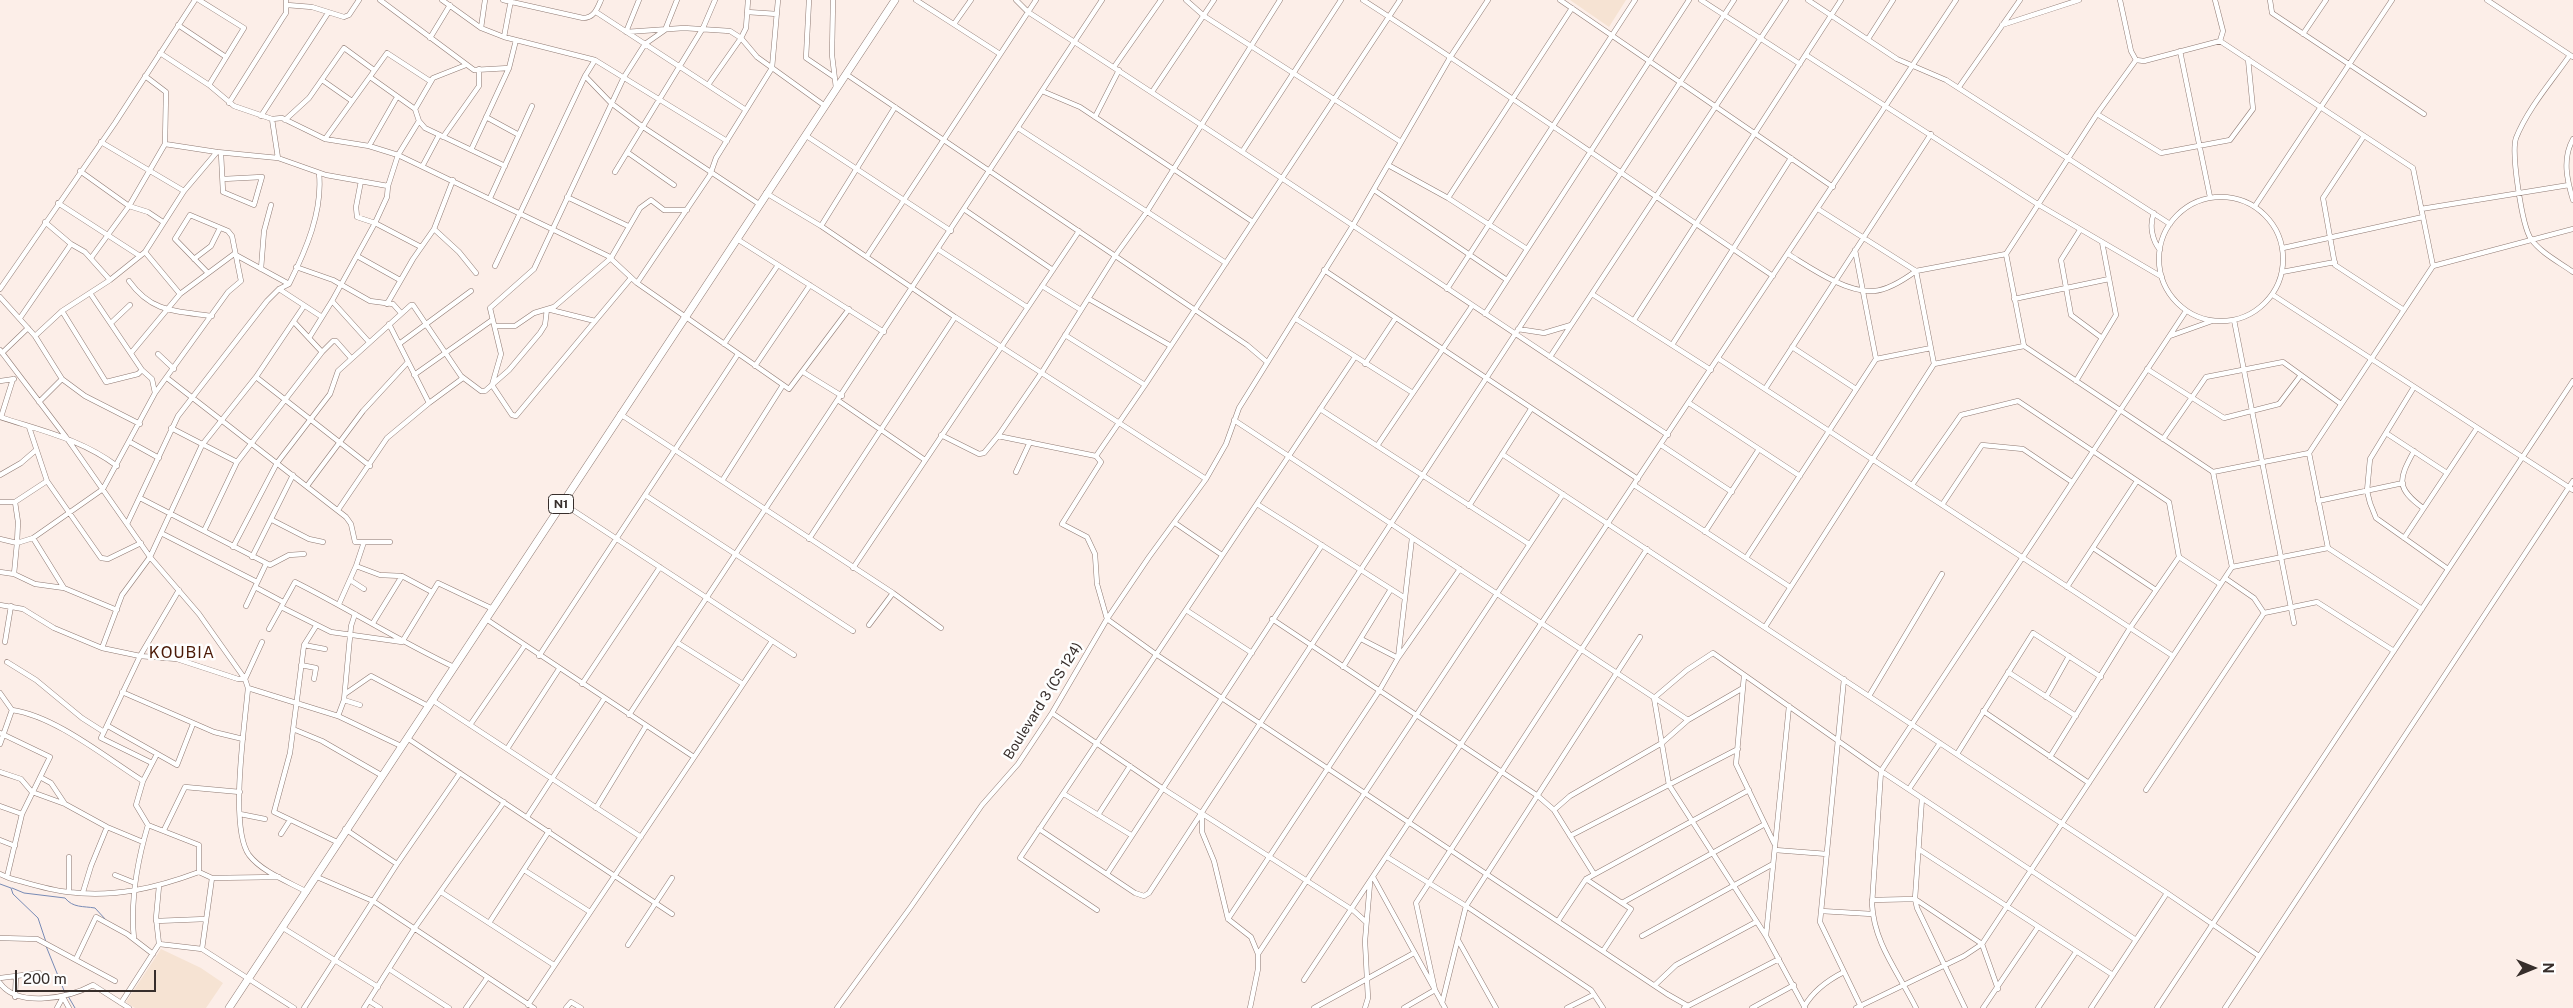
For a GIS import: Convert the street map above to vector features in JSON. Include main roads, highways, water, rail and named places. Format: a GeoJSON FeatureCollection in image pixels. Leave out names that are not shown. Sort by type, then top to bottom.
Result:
{"type":"FeatureCollection","features":[{"type":"Feature","properties":{"kind":"main road","name":"N1"},"geometry":{"type":"LineString","coordinates":[[229,1008],[317,877],[337,842],[381,775],[493,609],[895,0]]}},
{"type":"Feature","properties":{"kind":"waterway"},"geometry":{"type":"LineString","coordinates":[[0,884],[11,888],[13,894],[38,918],[46,942]]}},
{"type":"Feature","properties":{"kind":"waterway"},"geometry":{"type":"LineString","coordinates":[[12,888],[24,893],[65,898],[75,905],[95,908],[106,920]]}},
{"type":"Feature","properties":{"kind":"waterway"},"geometry":{"type":"LineString","coordinates":[[46,946],[65,993]]}},
{"type":"Feature","properties":{"kind":"waterway"},"geometry":{"type":"LineString","coordinates":[[68,996],[75,1008]]}},
{"type":"Feature","properties":{"kind":"district","name":"KOUBIA"},"geometry":{"type":"Point","coordinates":[182,653]}}]}
